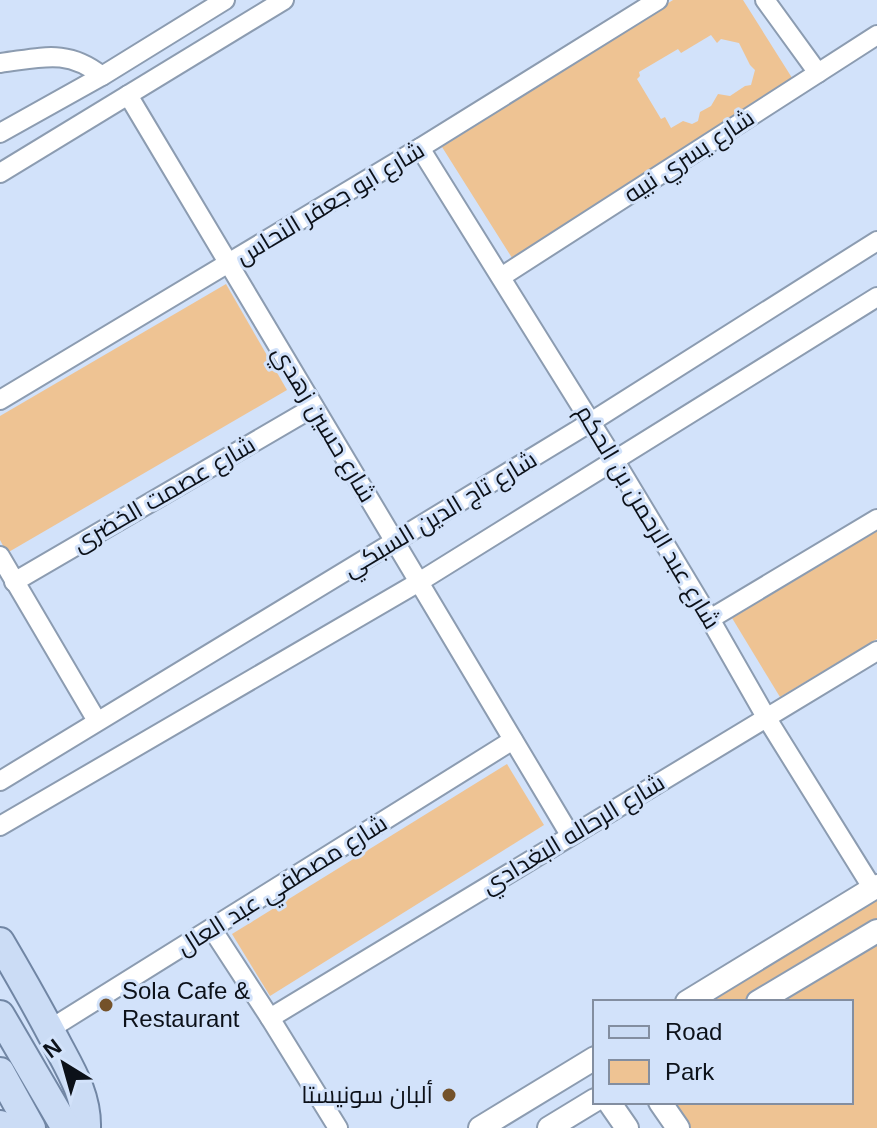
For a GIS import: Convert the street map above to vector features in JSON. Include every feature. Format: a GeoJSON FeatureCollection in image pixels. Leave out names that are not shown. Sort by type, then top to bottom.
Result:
{"type":"FeatureCollection","features":[{"type":"Feature","properties":{"kind":"main road"},"geometry":{"type":"LineString","coordinates":[[0,942],[77,1083],[83,1100],[86,1128]]}},
{"type":"Feature","properties":{"kind":"main road"},"geometry":{"type":"LineString","coordinates":[[0,1015],[66,1128]]}},
{"type":"Feature","properties":{"kind":"main road"},"geometry":{"type":"LineString","coordinates":[[6,1084],[31,1128]]}},
{"type":"Feature","properties":{"kind":"street"},"geometry":{"type":"LineString","coordinates":[[0,133],[102,76],[225,0]]}},
{"type":"Feature","properties":{"kind":"street"},"geometry":{"type":"LineString","coordinates":[[0,173],[284,0]]}},
{"type":"Feature","properties":{"kind":"street","name":"شارع ابو جعفر النحاس"},"geometry":{"type":"LineString","coordinates":[[0,400],[229,265],[658,0]]}},
{"type":"Feature","properties":{"kind":"street"},"geometry":{"type":"LineString","coordinates":[[765,0],[818,73]]}},
{"type":"Feature","properties":{"kind":"street","name":"شارع يسري نبيه"},"geometry":{"type":"LineString","coordinates":[[501,277],[877,35]]}},
{"type":"Feature","properties":{"kind":"street"},"geometry":{"type":"LineString","coordinates":[[0,63],[53,56],[69,58],[88,65],[102,76]]}},
{"type":"Feature","properties":{"kind":"street","name":"شارع حسين زهدي"},"geometry":{"type":"LineString","coordinates":[[128,95],[570,835]]}},
{"type":"Feature","properties":{"kind":"street","name":"شارع عبد الرحمن بن الحكم"},"geometry":{"type":"LineString","coordinates":[[420,148],[615,461],[766,717],[875,887]]}},
{"type":"Feature","properties":{"kind":"street","name":"شارع تاج الدين السبكي"},"geometry":{"type":"LineString","coordinates":[[0,781],[591,422],[877,241]]}},
{"type":"Feature","properties":{"kind":"street","name":"شارع تاج الدين السبكي"},"geometry":{"type":"LineString","coordinates":[[0,826],[419,582],[877,297]]}},
{"type":"Feature","properties":{"kind":"street","name":"شارع عصمت الخضرى"},"geometry":{"type":"LineString","coordinates":[[14,582],[314,407]]}},
{"type":"Feature","properties":{"kind":"street"},"geometry":{"type":"LineString","coordinates":[[710,619],[877,519]]}},
{"type":"Feature","properties":{"kind":"street"},"geometry":{"type":"LineString","coordinates":[[0,556],[97,721]]}},
{"type":"Feature","properties":{"kind":"street","name":"شارع الرحاله البغدادي"},"geometry":{"type":"LineString","coordinates":[[270,1018],[877,651]]}},
{"type":"Feature","properties":{"kind":"street","name":"شارع مصطفي عبد العال"},"geometry":{"type":"LineString","coordinates":[[50,1029],[513,740]]}},
{"type":"Feature","properties":{"kind":"street"},"geometry":{"type":"LineString","coordinates":[[690,1000],[875,887]]}},
{"type":"Feature","properties":{"kind":"street"},"geometry":{"type":"LineString","coordinates":[[212,929],[338,1128]]}},
{"type":"Feature","properties":{"kind":"street"},"geometry":{"type":"LineString","coordinates":[[761,1000],[877,931]]}},
{"type":"Feature","properties":{"kind":"street"},"geometry":{"type":"LineString","coordinates":[[480,1128],[593,1059]]}},
{"type":"Feature","properties":{"kind":"street"},"geometry":{"type":"LineString","coordinates":[[549,1128],[593,1101]]}},
{"type":"Feature","properties":{"kind":"street"},"geometry":{"type":"LineString","coordinates":[[610,1104],[627,1128]]}},
{"type":"Feature","properties":{"kind":"street"},"geometry":{"type":"LineString","coordinates":[[661,1104],[673,1126]]}},
{"type":"Feature","properties":{"kind":"green space"},"geometry":{"type":"Polygon","coordinates":[[[673,0],[743,0],[794,81],[514,261],[442,147],[673,0]],[[711,35],[681,53],[678,49],[639,72],[637,79],[661,119],[665,117],[671,128],[683,121],[692,124],[698,121],[700,112],[711,106],[718,94],[730,96],[751,85],[755,70],[739,43],[721,39],[717,43],[711,35]]]}},
{"type":"Feature","properties":{"kind":"green space"},"geometry":{"type":"Polygon","coordinates":[[[226,284],[287,390],[7,553],[0,540],[0,416],[226,284]]]}},
{"type":"Feature","properties":{"kind":"green space"},"geometry":{"type":"Polygon","coordinates":[[[877,531],[877,639],[780,697],[732,618],[877,531]]]}},
{"type":"Feature","properties":{"kind":"green space"},"geometry":{"type":"Polygon","coordinates":[[[507,764],[544,825],[270,996],[232,934],[507,764]]]}},
{"type":"Feature","properties":{"kind":"green space"},"geometry":{"type":"Polygon","coordinates":[[[877,899],[877,1128],[665,1128],[648,1104],[853,1104],[853,1000],[710,1000],[877,899]]]}},
{"type":"Feature","properties":{"kind":"place","name":"Sola Cafe & Restaurant"},"geometry":{"type":"Point","coordinates":[106,1005]}},
{"type":"Feature","properties":{"kind":"place","name":"ألبان سونيستا"},"geometry":{"type":"Point","coordinates":[449,1095]}}]}
